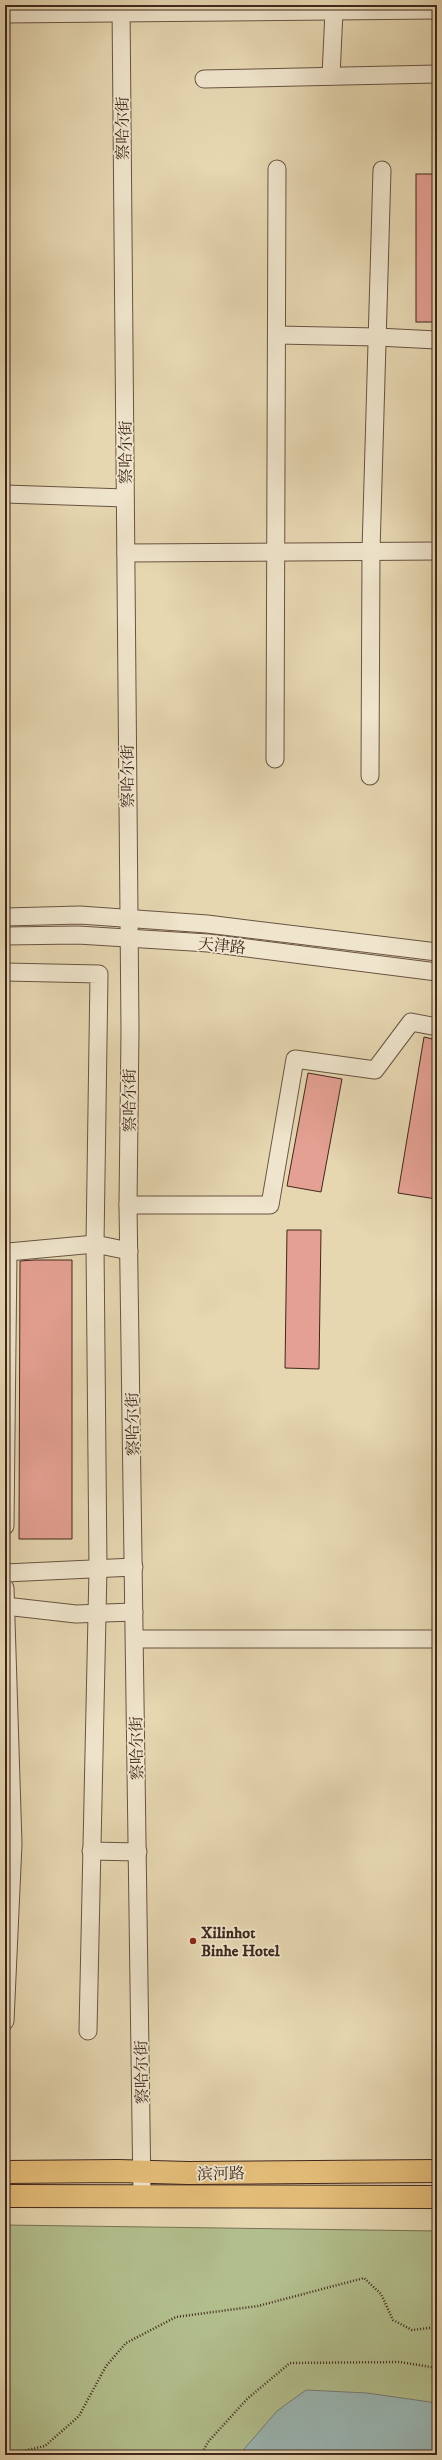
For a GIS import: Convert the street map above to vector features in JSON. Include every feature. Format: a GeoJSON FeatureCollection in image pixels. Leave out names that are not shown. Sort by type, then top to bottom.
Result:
{"type":"FeatureCollection","features":[{"type":"Feature","properties":{"kind":"main road","name":"滨河路"},"geometry":{"type":"LineString","coordinates":[[5,2172],[437,2171]]}},
{"type":"Feature","properties":{"kind":"main road","name":"滨河路"},"geometry":{"type":"LineString","coordinates":[[5,2196],[142,2195],[437,2197]]}},
{"type":"Feature","properties":{"kind":"street"},"geometry":{"type":"LineString","coordinates":[[5,14],[121,10],[437,10]]}},
{"type":"Feature","properties":{"kind":"street","name":"察哈尔街"},"geometry":{"type":"LineString","coordinates":[[121,10],[129,938],[128,1205],[142,2195]]}},
{"type":"Feature","properties":{"kind":"street"},"geometry":{"type":"LineString","coordinates":[[331,76],[334,11]]}},
{"type":"Feature","properties":{"kind":"street"},"geometry":{"type":"LineString","coordinates":[[204,79],[437,74]]}},
{"type":"Feature","properties":{"kind":"street"},"geometry":{"type":"LineString","coordinates":[[275,759],[277,552],[277,169]]}},
{"type":"Feature","properties":{"kind":"street"},"geometry":{"type":"LineString","coordinates":[[370,776],[371,551],[382,170]]}},
{"type":"Feature","properties":{"kind":"street"},"geometry":{"type":"LineString","coordinates":[[277,335],[377,336],[437,340]]}},
{"type":"Feature","properties":{"kind":"street"},"geometry":{"type":"LineString","coordinates":[[5,494],[125,498]]}},
{"type":"Feature","properties":{"kind":"street"},"geometry":{"type":"LineString","coordinates":[[126,553],[437,551]]}},
{"type":"Feature","properties":{"kind":"street","name":"天津路"},"geometry":{"type":"LineString","coordinates":[[5,917],[80,915],[207,924],[437,952]]}},
{"type":"Feature","properties":{"kind":"street","name":"天津路"},"geometry":{"type":"LineString","coordinates":[[5,936],[78,935],[208,943],[437,972]]}},
{"type":"Feature","properties":{"kind":"street"},"geometry":{"type":"LineString","coordinates":[[5,972],[99,974],[95,1244],[98,1569],[88,2031]]}},
{"type":"Feature","properties":{"kind":"street"},"geometry":{"type":"LineString","coordinates":[[128,1205],[270,1205],[295,1058],[375,1070],[411,1022],[437,1027]]}},
{"type":"Feature","properties":{"kind":"street"},"geometry":{"type":"LineString","coordinates":[[5,1526],[8,1252],[95,1244],[129,1251]]}},
{"type":"Feature","properties":{"kind":"street"},"geometry":{"type":"LineString","coordinates":[[5,1573],[134,1567]]}},
{"type":"Feature","properties":{"kind":"street"},"geometry":{"type":"LineString","coordinates":[[5,1588],[9,1844],[5,2021]]}},
{"type":"Feature","properties":{"kind":"street"},"geometry":{"type":"LineString","coordinates":[[5,1606],[76,1614],[134,1612]]}},
{"type":"Feature","properties":{"kind":"street"},"geometry":{"type":"LineString","coordinates":[[135,1639],[437,1639]]}},
{"type":"Feature","properties":{"kind":"street"},"geometry":{"type":"LineString","coordinates":[[91,1851],[138,1852]]}},
{"type":"Feature","properties":{"kind":"path"},"geometry":{"type":"LineString","coordinates":[[5,2455],[45,2446],[79,2416],[106,2366],[126,2343],[176,2317],[258,2306],[364,2278],[381,2294],[393,2320],[412,2330],[437,2327]]}},
{"type":"Feature","properties":{"kind":"path"},"geometry":{"type":"LineString","coordinates":[[201,2455],[208,2442],[247,2399],[290,2364],[400,2362],[437,2368]]}},
{"type":"Feature","properties":{"kind":"green space"},"geometry":{"type":"Polygon","coordinates":[[[5,2225],[437,2231],[437,2455],[5,2455],[5,2225]]]}},
{"type":"Feature","properties":{"kind":"water"},"geometry":{"type":"Polygon","coordinates":[[[306,2390],[367,2393],[437,2403],[437,2455],[239,2455],[277,2411],[306,2390]]]}},
{"type":"Feature","properties":{"kind":"building"},"geometry":{"type":"Polygon","coordinates":[[[416,174],[437,174],[437,322],[416,322],[416,174]]]}},
{"type":"Feature","properties":{"kind":"building"},"geometry":{"type":"Polygon","coordinates":[[[424,1037],[437,1040],[436,1199],[398,1193],[424,1037]]]}},
{"type":"Feature","properties":{"kind":"building"},"geometry":{"type":"Polygon","coordinates":[[[308,1073],[342,1079],[321,1192],[287,1186],[308,1073]]]}},
{"type":"Feature","properties":{"kind":"building"},"geometry":{"type":"Polygon","coordinates":[[[287,1230],[321,1230],[319,1369],[285,1368],[287,1230]]]}},
{"type":"Feature","properties":{"kind":"building"},"geometry":{"type":"Polygon","coordinates":[[[72,1260],[72,1539],[19,1539],[20,1261],[72,1260]]]}},
{"type":"Feature","properties":{"kind":"place","name":"Xilinhot Binhe Hotel"},"geometry":{"type":"Point","coordinates":[193,1941]}}]}
